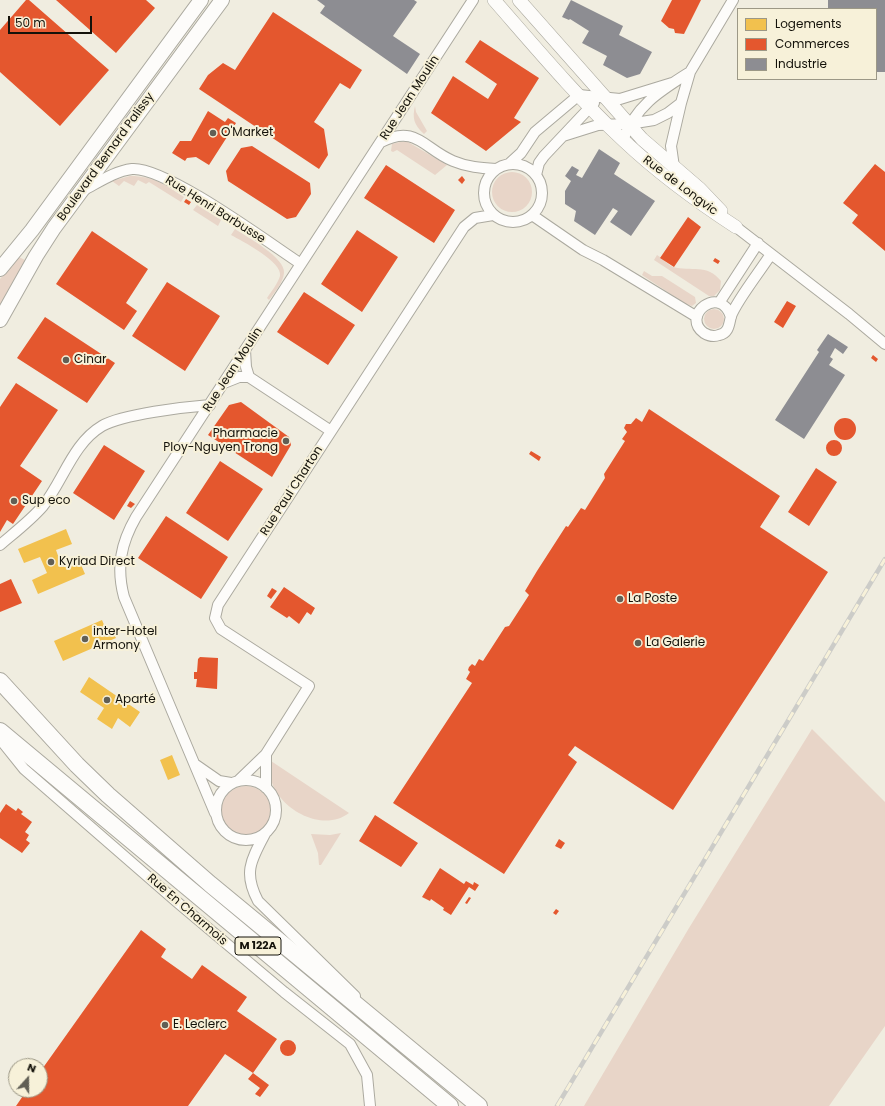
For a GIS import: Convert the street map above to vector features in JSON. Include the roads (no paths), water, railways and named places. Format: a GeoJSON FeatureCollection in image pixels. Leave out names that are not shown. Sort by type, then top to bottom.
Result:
{"type":"FeatureCollection","features":[{"type":"Feature","properties":{"kind":"main road","name":"Boulevard Bernard Palissy"},"geometry":{"type":"LineString","coordinates":[[0,270],[32,230],[201,0]]}},
{"type":"Feature","properties":{"kind":"main road","name":"Boulevard Bernard Palissy"},"geometry":{"type":"LineString","coordinates":[[0,320],[36,256],[81,191],[222,0]]}},
{"type":"Feature","properties":{"kind":"main road","name":"M 122A"},"geometry":{"type":"LineString","coordinates":[[0,681],[77,765],[108,795],[210,884],[479,1106]]}},
{"type":"Feature","properties":{"kind":"main road","name":"M 122A"},"geometry":{"type":"LineString","coordinates":[[0,731],[450,1106]]}},
{"type":"Feature","properties":{"kind":"street","name":"Rue Jean Moulin"},"geometry":{"type":"LineString","coordinates":[[215,813],[124,597],[120,578],[120,562],[123,543],[128,530],[473,0]]}},
{"type":"Feature","properties":{"kind":"street","name":"Rue de Longvic"},"geometry":{"type":"LineString","coordinates":[[494,0],[579,95],[598,101],[629,124],[642,139],[700,189],[736,226]]}},
{"type":"Feature","properties":{"kind":"street","name":"Rue de Longvic"},"geometry":{"type":"LineString","coordinates":[[519,0],[590,81],[607,124],[623,140],[693,198],[736,226]]}},
{"type":"Feature","properties":{"kind":"street"},"geometry":{"type":"LineString","coordinates":[[674,167],[671,146],[690,72],[733,0]]}},
{"type":"Feature","properties":{"kind":"street"},"geometry":{"type":"LineString","coordinates":[[623,140],[629,124],[644,105],[672,83],[690,72]]}},
{"type":"Feature","properties":{"kind":"street"},"geometry":{"type":"LineString","coordinates":[[536,175],[539,163],[563,136],[598,101],[620,99],[672,83]]}},
{"type":"Feature","properties":{"kind":"street"},"geometry":{"type":"LineString","coordinates":[[381,142],[396,135],[410,136],[452,161],[469,167],[496,169],[509,164],[521,153],[535,132],[579,95]]}},
{"type":"Feature","properties":{"kind":"street"},"geometry":{"type":"LineString","coordinates":[[563,136],[607,124],[629,124],[654,120],[668,113],[681,103]]}},
{"type":"Feature","properties":{"kind":"street"},"geometry":{"type":"LineString","coordinates":[[496,169],[485,183],[484,191],[487,208],[493,215],[508,222],[525,220],[538,208],[542,191],[536,175],[524,166],[509,164]]}},
{"type":"Feature","properties":{"kind":"street","name":"Rue Henri Barbusse"},"geometry":{"type":"LineString","coordinates":[[81,191],[118,172],[132,169],[154,173],[182,186],[302,264]]}},
{"type":"Feature","properties":{"kind":"street","name":"Rue Paul Charton"},"geometry":{"type":"LineString","coordinates":[[235,782],[255,766],[266,754],[309,686],[243,642],[226,633],[217,624],[215,612],[230,586],[464,227],[475,218],[493,215]]}},
{"type":"Feature","properties":{"kind":"street"},"geometry":{"type":"LineString","coordinates":[[532,215],[583,250],[603,260],[697,317]]}},
{"type":"Feature","properties":{"kind":"street"},"geometry":{"type":"LineString","coordinates":[[736,226],[885,344]]}},
{"type":"Feature","properties":{"kind":"street"},"geometry":{"type":"LineString","coordinates":[[719,303],[758,243]]}},
{"type":"Feature","properties":{"kind":"street"},"geometry":{"type":"LineString","coordinates":[[731,317],[729,311],[719,303],[712,302],[704,305],[699,310],[697,317],[698,325],[701,331],[707,335],[714,336],[722,334],[727,330],[731,317],[771,254]]}},
{"type":"Feature","properties":{"kind":"street"},"geometry":{"type":"LineString","coordinates":[[245,350],[246,367],[249,377]]}},
{"type":"Feature","properties":{"kind":"street"},"geometry":{"type":"LineString","coordinates":[[224,383],[239,377],[249,377],[331,431]]}},
{"type":"Feature","properties":{"kind":"street"},"geometry":{"type":"LineString","coordinates":[[0,545],[42,506],[90,435],[102,426],[126,418],[210,405]]}},
{"type":"Feature","properties":{"kind":"street","name":"Rue En Charmois"},"geometry":{"type":"LineString","coordinates":[[0,739],[24,769],[225,942],[350,1044],[367,1075],[370,1106]]}},
{"type":"Feature","properties":{"kind":"street"},"geometry":{"type":"LineString","coordinates":[[266,754],[266,788]]}},
{"type":"Feature","properties":{"kind":"street"},"geometry":{"type":"LineString","coordinates":[[194,764],[219,781],[254,781],[266,788],[275,802],[276,812],[274,821],[265,834],[252,859],[248,874],[251,888],[258,901],[343,983],[381,1025]]}},
{"type":"Feature","properties":{"kind":"street"},"geometry":{"type":"LineString","coordinates":[[235,782],[219,796],[215,813],[223,831],[231,837],[240,840],[250,840],[265,834]]}},
{"type":"Feature","properties":{"kind":"railway"},"geometry":{"type":"LineString","coordinates":[[557,1106],[885,559]]}},
{"type":"Feature","properties":{"kind":"place","name":"O'Market"},"geometry":{"type":"Point","coordinates":[213,133]}},
{"type":"Feature","properties":{"kind":"place","name":"Cinar"},"geometry":{"type":"Point","coordinates":[66,360]}},
{"type":"Feature","properties":{"kind":"place","name":"Pharmacie Ploy-Nguyen Trong"},"geometry":{"type":"Point","coordinates":[286,441]}},
{"type":"Feature","properties":{"kind":"place","name":"Sup eco"},"geometry":{"type":"Point","coordinates":[14,501]}},
{"type":"Feature","properties":{"kind":"place","name":"Kyriad Direct"},"geometry":{"type":"Point","coordinates":[51,562]}},
{"type":"Feature","properties":{"kind":"place","name":"La Poste"},"geometry":{"type":"Point","coordinates":[620,599]}},
{"type":"Feature","properties":{"kind":"place","name":"inter-Hotel Armony"},"geometry":{"type":"Point","coordinates":[85,639]}},
{"type":"Feature","properties":{"kind":"place","name":"La Galerie"},"geometry":{"type":"Point","coordinates":[638,643]}},
{"type":"Feature","properties":{"kind":"place","name":"Aparté"},"geometry":{"type":"Point","coordinates":[107,700]}},
{"type":"Feature","properties":{"kind":"place","name":"E. Leclerc"},"geometry":{"type":"Point","coordinates":[165,1025]}}]}
